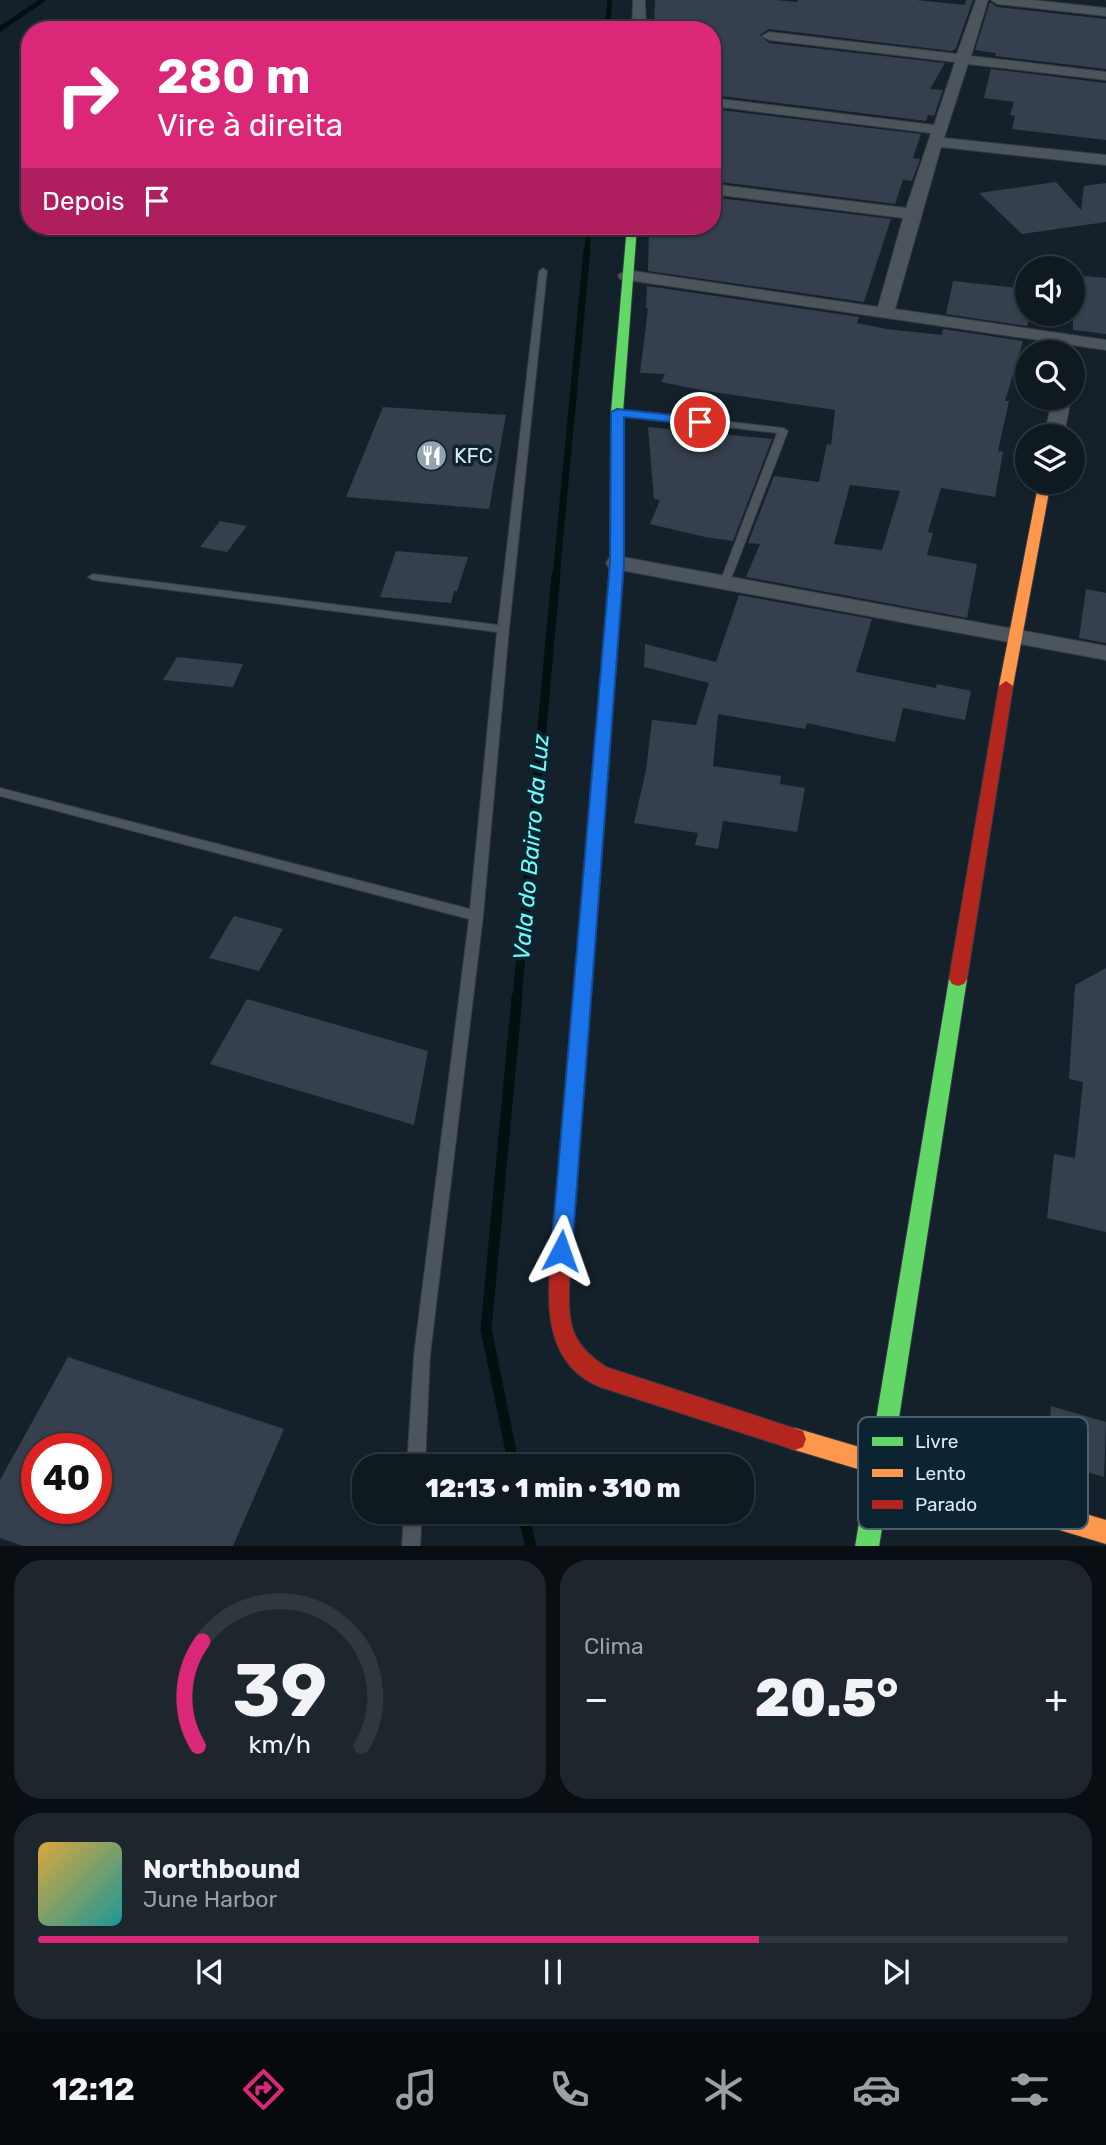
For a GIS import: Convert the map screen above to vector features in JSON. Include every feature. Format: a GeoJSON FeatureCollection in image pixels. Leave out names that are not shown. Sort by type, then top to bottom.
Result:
{"type":"FeatureCollection","features":[{"type":"Feature","properties":{"kind":"street"},"geometry":{"type":"LineString","coordinates":[[639,0],[639,21]]}},
{"type":"Feature","properties":{"kind":"street"},"geometry":{"type":"LineString","coordinates":[[885,313],[912,214],[982,0]]}},
{"type":"Feature","properties":{"kind":"street"},"geometry":{"type":"LineString","coordinates":[[997,0],[1106,12]]}},
{"type":"Feature","properties":{"kind":"street"},"geometry":{"type":"LineString","coordinates":[[769,36],[1106,76]]}},
{"type":"Feature","properties":{"kind":"street"},"geometry":{"type":"LineString","coordinates":[[721,103],[1106,160]]}},
{"type":"Feature","properties":{"kind":"street"},"geometry":{"type":"LineString","coordinates":[[721,189],[912,214]]}},
{"type":"Feature","properties":{"kind":"street"},"geometry":{"type":"LineString","coordinates":[[631,235],[617,412],[617,563],[558,1293],[558,1324],[576,1362],[600,1376],[858,1460]]}},
{"type":"Feature","properties":{"kind":"street"},"geometry":{"type":"LineString","coordinates":[[626,275],[885,313],[1038,340]]}},
{"type":"Feature","properties":{"kind":"street"},"geometry":{"type":"LineString","coordinates":[[1085,346],[1106,345]]}},
{"type":"Feature","properties":{"kind":"street"},"geometry":{"type":"LineString","coordinates":[[886,1417],[1014,636],[1042,494]]}},
{"type":"Feature","properties":{"kind":"street"},"geometry":{"type":"LineString","coordinates":[[617,563],[1106,653]]}},
{"type":"Feature","properties":{"kind":"street"},"geometry":{"type":"LineString","coordinates":[[1088,1527],[1106,1532]]}},
{"type":"Feature","properties":{"kind":"lane"},"geometry":{"type":"LineString","coordinates":[[417,1454],[422,1355],[476,916],[503,629],[543,271]]}},
{"type":"Feature","properties":{"kind":"lane"},"geometry":{"type":"LineString","coordinates":[[617,412],[783,431],[725,582]]}},
{"type":"Feature","properties":{"kind":"lane"},"geometry":{"type":"LineString","coordinates":[[93,577],[503,629]]}},
{"type":"Feature","properties":{"kind":"lane"},"geometry":{"type":"LineString","coordinates":[[0,792],[476,916]]}},
{"type":"Feature","properties":{"kind":"lane"},"geometry":{"type":"LineString","coordinates":[[411,1546],[412,1524]]}},
{"type":"Feature","properties":{"kind":"building"},"geometry":{"type":"Polygon","coordinates":[[[655,0],[916,0],[965,5],[966,0],[973,0],[956,48],[952,51],[769,29],[760,35],[769,43],[945,63],[930,89],[943,90],[934,116],[928,115],[926,121],[721,96],[721,21],[654,21],[655,0]]]}},
{"type":"Feature","properties":{"kind":"building"},"geometry":{"type":"Polygon","coordinates":[[[990,2],[997,7],[1106,19],[1106,69],[995,56],[996,53],[975,50],[990,2]]]}},
{"type":"Feature","properties":{"kind":"building"},"geometry":{"type":"Polygon","coordinates":[[[991,69],[1106,83],[1106,140],[1012,129],[1015,116],[1010,115],[1014,102],[984,98],[991,69]]]}},
{"type":"Feature","properties":{"kind":"building"},"geometry":{"type":"Polygon","coordinates":[[[721,110],[921,134],[913,158],[920,159],[912,181],[903,180],[895,204],[721,182],[721,110]]]}},
{"type":"Feature","properties":{"kind":"building"},"geometry":{"type":"Polygon","coordinates":[[[1056,182],[1081,210],[1084,186],[1106,183],[1106,222],[1022,234],[979,193],[1056,182]]]}},
{"type":"Feature","properties":{"kind":"building"},"geometry":{"type":"Polygon","coordinates":[[[721,198],[891,219],[864,302],[648,271],[649,235],[721,235],[721,198]]]}},
{"type":"Feature","properties":{"kind":"building"},"geometry":{"type":"Polygon","coordinates":[[[1085,276],[1106,278],[1106,334],[1073,330],[1073,326],[1085,326],[1085,276]]]}},
{"type":"Feature","properties":{"kind":"building"},"geometry":{"type":"Polygon","coordinates":[[[953,281],[1015,288],[1015,324],[946,314],[953,281]]]}},
{"type":"Feature","properties":{"kind":"building"},"geometry":{"type":"Polygon","coordinates":[[[647,286],[859,317],[857,323],[886,329],[942,335],[943,329],[1016,340],[1015,368],[1005,401],[1009,401],[998,451],[1003,452],[995,497],[941,488],[928,532],[933,533],[927,555],[977,564],[967,618],[746,577],[760,544],[748,543],[774,476],[819,482],[827,444],[831,445],[835,410],[706,391],[661,382],[665,374],[640,373],[648,309],[647,286]],[[850,485],[834,544],[882,550],[900,491],[850,485]]]}},
{"type":"Feature","properties":{"kind":"building","name":"KFC"},"geometry":{"type":"Polygon","coordinates":[[[383,407],[506,415],[489,509],[346,497],[383,407]]]}},
{"type":"Feature","properties":{"kind":"building"},"geometry":{"type":"Polygon","coordinates":[[[648,427],[772,439],[733,541],[650,524],[660,500],[654,499],[648,427]]]}},
{"type":"Feature","properties":{"kind":"building"},"geometry":{"type":"Polygon","coordinates":[[[220,521],[247,526],[227,552],[200,547],[220,521]]]}},
{"type":"Feature","properties":{"kind":"building"},"geometry":{"type":"Polygon","coordinates":[[[396,551],[468,557],[451,603],[380,597],[396,551]]]}},
{"type":"Feature","properties":{"kind":"building"},"geometry":{"type":"Polygon","coordinates":[[[1086,589],[1106,593],[1106,643],[1079,638],[1086,589]]]}},
{"type":"Feature","properties":{"kind":"building"},"geometry":{"type":"Polygon","coordinates":[[[739,595],[872,619],[856,672],[936,688],[937,684],[971,691],[965,720],[903,708],[895,742],[807,723],[805,729],[718,714],[713,766],[781,776],[780,784],[805,788],[797,832],[723,821],[718,849],[695,845],[698,833],[634,823],[646,770],[652,720],[696,725],[709,683],[644,667],[645,644],[716,662],[739,595]]]}},
{"type":"Feature","properties":{"kind":"building"},"geometry":{"type":"Polygon","coordinates":[[[177,657],[243,664],[233,687],[163,680],[177,657]]]}},
{"type":"Feature","properties":{"kind":"building"},"geometry":{"type":"Polygon","coordinates":[[[234,916],[283,929],[259,971],[209,958],[234,916]]]}},
{"type":"Feature","properties":{"kind":"building"},"geometry":{"type":"Polygon","coordinates":[[[1106,968],[1106,1232],[1047,1218],[1054,1154],[1075,1158],[1083,1082],[1069,1079],[1075,985],[1106,968]]]}},
{"type":"Feature","properties":{"kind":"building"},"geometry":{"type":"Polygon","coordinates":[[[247,999],[428,1051],[414,1125],[210,1064],[247,999]]]}},
{"type":"Feature","properties":{"kind":"building"},"geometry":{"type":"Polygon","coordinates":[[[68,1357],[284,1429],[233,1546],[23,1546],[0,1538],[0,1480],[21,1442],[21,1524],[112,1524],[112,1433],[26,1433],[68,1357]]]}},
{"type":"Feature","properties":{"kind":"building"},"geometry":{"type":"Polygon","coordinates":[[[1051,1406],[1106,1422],[1104,1477],[1088,1472],[1088,1417],[1050,1417],[1051,1406]]]}},
{"type":"Feature","properties":{"kind":"waterway"},"geometry":{"type":"LineString","coordinates":[[0,29],[43,0]]}},
{"type":"Feature","properties":{"kind":"waterway","name":"Vala do Bairro da Luz"},"geometry":{"type":"LineString","coordinates":[[608,21],[610,0]]}},
{"type":"Feature","properties":{"kind":"waterway","name":"Vala do Bairro da Luz"},"geometry":{"type":"LineString","coordinates":[[587,252],[588,235]]}},
{"type":"Feature","properties":{"kind":"waterway","name":"Vala do Bairro da Luz"},"geometry":{"type":"LineString","coordinates":[[556,577],[587,250]]}},
{"type":"Feature","properties":{"kind":"waterway","name":"Vala do Bairro da Luz"},"geometry":{"type":"LineString","coordinates":[[517,999],[556,575]]}},
{"type":"Feature","properties":{"kind":"waterway","name":"Vala do Bairro da Luz"},"geometry":{"type":"LineString","coordinates":[[512,1454],[486,1329],[517,997]]}},
{"type":"Feature","properties":{"kind":"waterway","name":"Vala do Bairro da Luz"},"geometry":{"type":"LineString","coordinates":[[526,1524],[531,1546]]}},
{"type":"Feature","properties":{"kind":"traffic: fast"},"geometry":{"type":"LineString","coordinates":[[607,690],[617,563],[617,412],[631,235]]}},
{"type":"Feature","properties":{"kind":"traffic: fast"},"geometry":{"type":"LineString","coordinates":[[888,1417],[958,979]]}},
{"type":"Feature","properties":{"kind":"traffic: fast"},"geometry":{"type":"LineString","coordinates":[[867,1546],[870,1529]]}},
{"type":"Feature","properties":{"kind":"traffic: slow"},"geometry":{"type":"LineString","coordinates":[[1006,686],[1043,494]]}},
{"type":"Feature","properties":{"kind":"traffic: slow"},"geometry":{"type":"LineString","coordinates":[[560,1271],[607,690]]}},
{"type":"Feature","properties":{"kind":"traffic: slow"},"geometry":{"type":"LineString","coordinates":[[795,1439],[858,1458]]}},
{"type":"Feature","properties":{"kind":"traffic: slow"},"geometry":{"type":"LineString","coordinates":[[1088,1527],[1106,1532]]}},
{"type":"Feature","properties":{"kind":"traffic: jam"},"geometry":{"type":"LineString","coordinates":[[958,979],[1006,686]]}},
{"type":"Feature","properties":{"kind":"traffic: jam"},"geometry":{"type":"LineString","coordinates":[[560,1271],[558,1304],[562,1331],[574,1355],[600,1376],[795,1439]]}},
{"type":"Feature","properties":{"kind":"place","name":"KFC"},"geometry":{"type":"Point","coordinates":[431,456]}},
{"type":"Feature","properties":{"kind":"route"},"geometry":{"type":"LineString","coordinates":[[561,1251],[617,563],[617,412],[700,422]]}}]}
